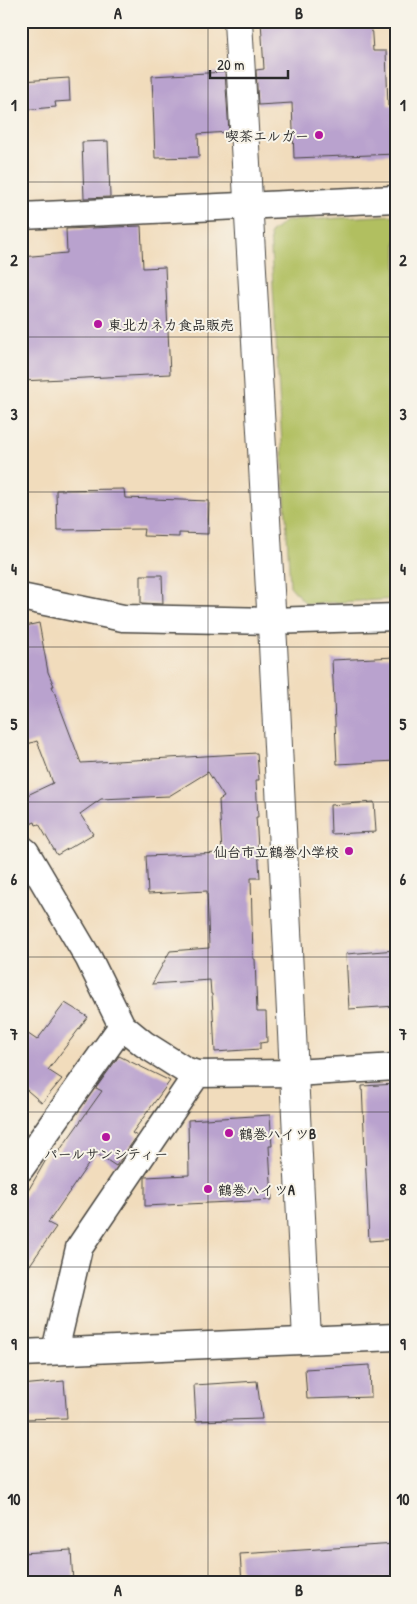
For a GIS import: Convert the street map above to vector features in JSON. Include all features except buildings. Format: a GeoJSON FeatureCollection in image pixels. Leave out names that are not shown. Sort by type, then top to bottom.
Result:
{"type":"FeatureCollection","features":[{"type":"Feature","properties":{"kind":"street"},"geometry":{"type":"LineString","coordinates":[[238,21],[271,621],[307,1340]]}},
{"type":"Feature","properties":{"kind":"street"},"geometry":{"type":"LineString","coordinates":[[21,216],[396,199]]}},
{"type":"Feature","properties":{"kind":"street"},"geometry":{"type":"LineString","coordinates":[[21,596],[123,618],[271,621],[396,617]]}},
{"type":"Feature","properties":{"kind":"street"},"geometry":{"type":"LineString","coordinates":[[21,848],[26,852],[88,959],[122,1026],[144,1044],[184,1070],[197,1074],[294,1073],[396,1067]]}},
{"type":"Feature","properties":{"kind":"street"},"geometry":{"type":"LineString","coordinates":[[21,1168],[122,1026]]}},
{"type":"Feature","properties":{"kind":"street"},"geometry":{"type":"LineString","coordinates":[[55,1351],[79,1248],[197,1074]]}},
{"type":"Feature","properties":{"kind":"street"},"geometry":{"type":"LineString","coordinates":[[21,1353],[396,1336]]}},
{"type":"Feature","properties":{"kind":"green space"},"geometry":{"type":"Polygon","coordinates":[[[396,215],[396,599],[306,604],[290,586],[270,233],[286,221],[396,215]]]}},
{"type":"Feature","properties":{"kind":"place","name":"喫茶エルガー"},"geometry":{"type":"Point","coordinates":[319,135]}},
{"type":"Feature","properties":{"kind":"place","name":"東北カネカ食品販売"},"geometry":{"type":"Point","coordinates":[98,324]}},
{"type":"Feature","properties":{"kind":"place","name":"仙台市立鶴巻小学校"},"geometry":{"type":"Point","coordinates":[349,851]}},
{"type":"Feature","properties":{"kind":"place","name":"鶴巻ハイツB"},"geometry":{"type":"Point","coordinates":[229,1133]}},
{"type":"Feature","properties":{"kind":"place","name":"パールサンシティー"},"geometry":{"type":"Point","coordinates":[106,1137]}},
{"type":"Feature","properties":{"kind":"place","name":"鶴巻ハイツA"},"geometry":{"type":"Point","coordinates":[208,1189]}}]}
